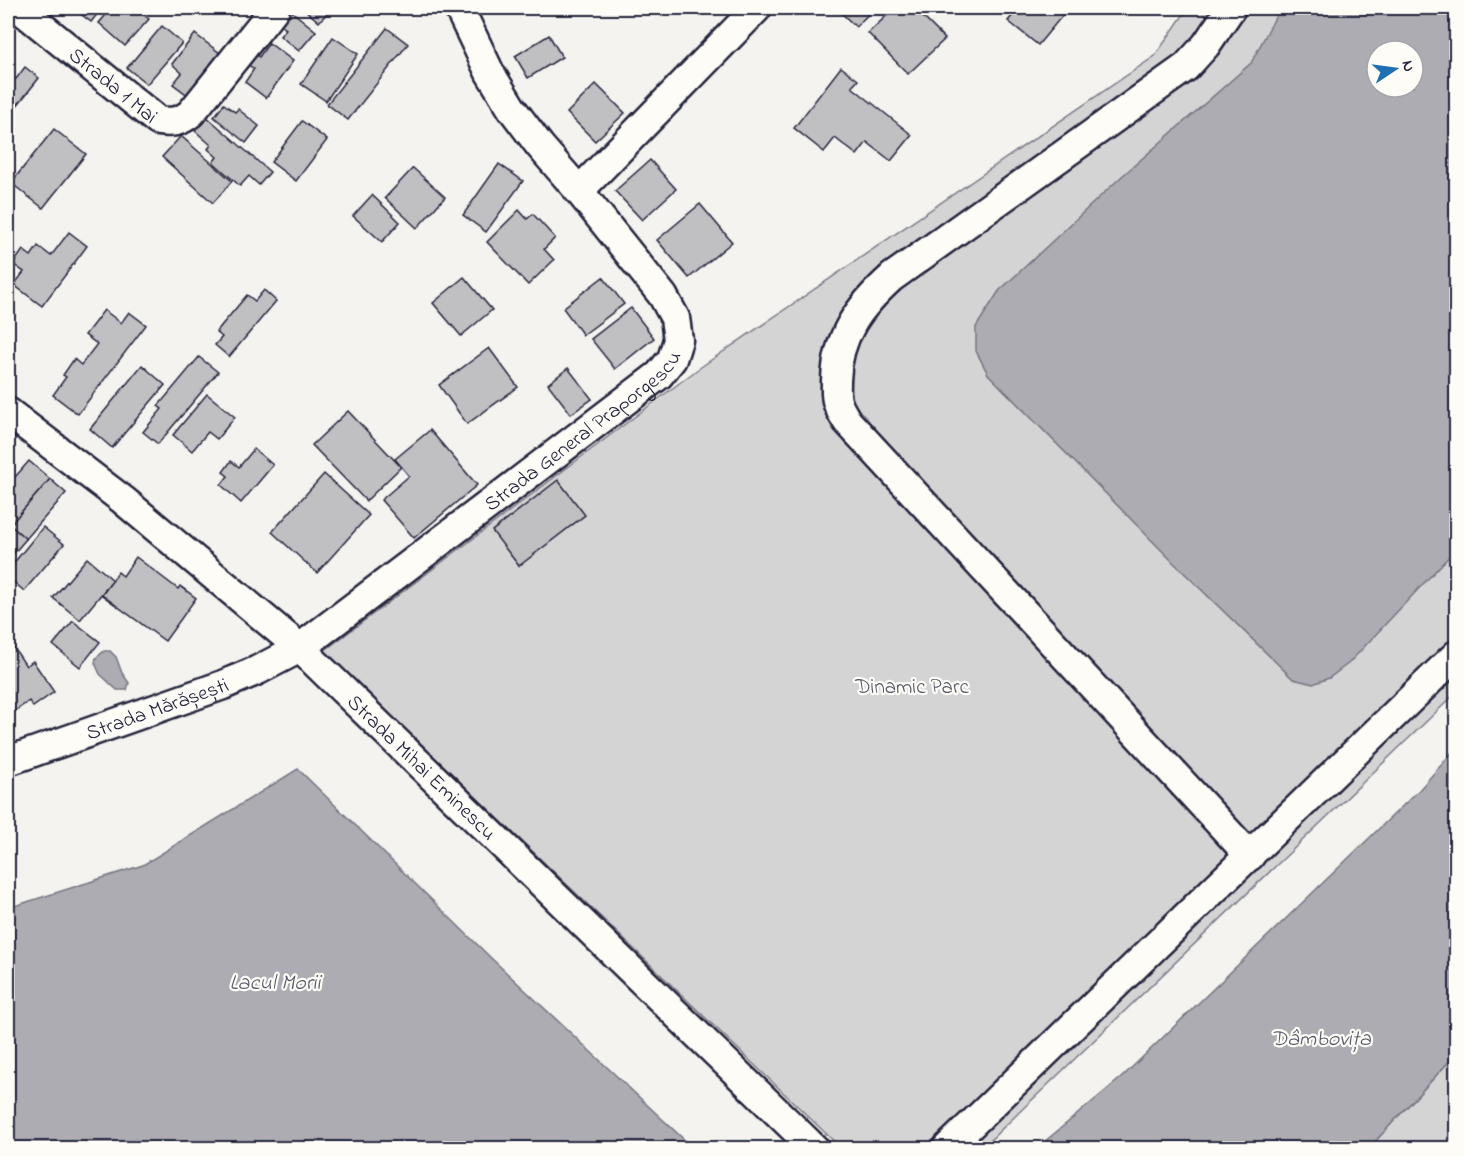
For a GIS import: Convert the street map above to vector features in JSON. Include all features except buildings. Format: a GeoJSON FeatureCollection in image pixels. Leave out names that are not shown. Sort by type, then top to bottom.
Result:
{"type":"FeatureCollection","features":[{"type":"Feature","properties":{"kind":"street","name":"Strada 1 Mai"},"geometry":{"type":"LineString","coordinates":[[20,8],[158,121],[171,123],[191,113],[275,8]]}},
{"type":"Feature","properties":{"kind":"street","name":"Strada General Praporgescu"},"geometry":{"type":"LineString","coordinates":[[300,648],[659,375],[672,359],[678,340],[675,318],[663,296],[512,109],[490,73],[459,8]]}},
{"type":"Feature","properties":{"kind":"street"},"geometry":{"type":"LineString","coordinates":[[579,191],[757,8]]}},
{"type":"Feature","properties":{"kind":"street"},"geometry":{"type":"LineString","coordinates":[[1231,8],[1206,45],[1186,67],[892,277],[871,296],[849,326],[836,372],[836,392],[838,405],[847,421],[1250,856]]}},
{"type":"Feature","properties":{"kind":"street","name":"Strada Mihai Eminescu"},"geometry":{"type":"LineString","coordinates":[[8,412],[123,500],[300,648],[814,1149]]}},
{"type":"Feature","properties":{"kind":"street","name":"Strada Mărășești"},"geometry":{"type":"LineString","coordinates":[[8,761],[223,685],[300,648]]}},
{"type":"Feature","properties":{"kind":"street"},"geometry":{"type":"LineString","coordinates":[[947,1149],[1456,655]]}},
{"type":"Feature","properties":{"kind":"path"},"geometry":{"type":"LineString","coordinates":[[1446,1149],[1456,1137]]}},
{"type":"Feature","properties":{"kind":"green space","name":"Dinamic Parc"},"geometry":{"type":"Polygon","coordinates":[[[1188,8],[1456,8],[1456,693],[982,1148],[841,1148],[324,651],[698,369],[1155,56],[1188,8]]]}},
{"type":"Feature","properties":{"kind":"green space"},"geometry":{"type":"Polygon","coordinates":[[[1456,1054],[1456,1148],[1369,1148],[1456,1054]]]}},
{"type":"Feature","properties":{"kind":"water"},"geometry":{"type":"Polygon","coordinates":[[[1280,8],[1456,8],[1456,549],[1349,663],[1329,678],[1313,684],[1293,679],[1175,564],[988,374],[976,351],[976,327],[999,291],[1121,177],[1251,63],[1280,8]]]}},
{"type":"Feature","properties":{"kind":"water"},"geometry":{"type":"Polygon","coordinates":[[[104,651],[110,651],[116,657],[129,683],[127,690],[117,690],[100,674],[95,663],[96,658],[104,651]]]}},
{"type":"Feature","properties":{"kind":"water","name":"Dâmbovița"},"geometry":{"type":"Polygon","coordinates":[[[1456,748],[1456,1054],[1369,1148],[1037,1148],[1122,1077],[1419,790],[1456,748]]]}},
{"type":"Feature","properties":{"kind":"water","name":"Lacul Morii"},"geometry":{"type":"Polygon","coordinates":[[[298,769],[492,959],[693,1148],[8,1148],[8,908],[143,865],[298,769]]]}}]}
